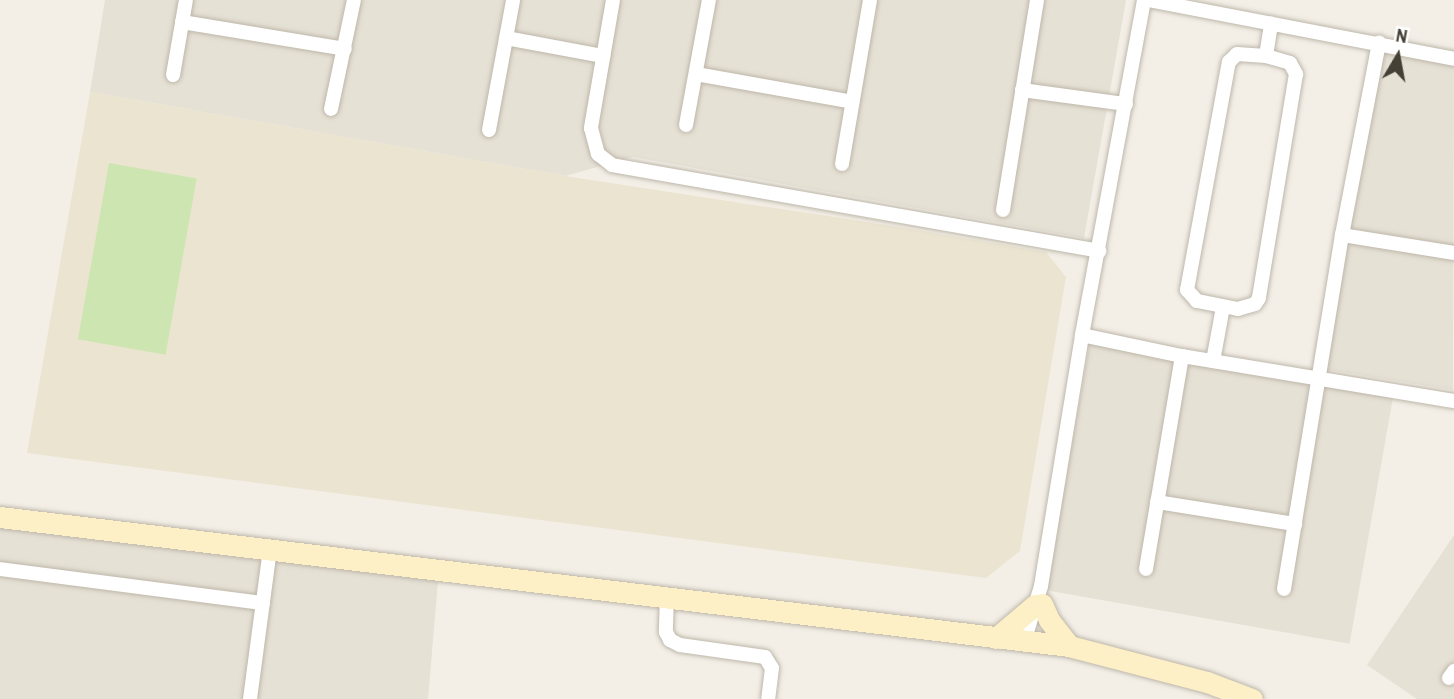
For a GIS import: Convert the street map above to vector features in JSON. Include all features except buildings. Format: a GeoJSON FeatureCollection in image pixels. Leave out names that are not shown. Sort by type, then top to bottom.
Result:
{"type":"FeatureCollection","features":[{"type":"Feature","properties":{"kind":"street"},"geometry":{"type":"LineString","coordinates":[[173,75],[186,0]]}},
{"type":"Feature","properties":{"kind":"street"},"geometry":{"type":"LineString","coordinates":[[331,109],[354,0]]}},
{"type":"Feature","properties":{"kind":"street"},"geometry":{"type":"LineString","coordinates":[[489,130],[513,0]]}},
{"type":"Feature","properties":{"kind":"street"},"geometry":{"type":"LineString","coordinates":[[613,0],[591,128],[598,154],[611,165],[1099,251]]}},
{"type":"Feature","properties":{"kind":"street"},"geometry":{"type":"LineString","coordinates":[[687,125],[709,0]]}},
{"type":"Feature","properties":{"kind":"street"},"geometry":{"type":"LineString","coordinates":[[842,164],[870,0]]}},
{"type":"Feature","properties":{"kind":"street"},"geometry":{"type":"LineString","coordinates":[[1003,210],[1037,0]]}},
{"type":"Feature","properties":{"kind":"street"},"geometry":{"type":"LineString","coordinates":[[1031,643],[1082,335],[1146,0],[1454,59]]}},
{"type":"Feature","properties":{"kind":"street"},"geometry":{"type":"LineString","coordinates":[[182,22],[345,49]]}},
{"type":"Feature","properties":{"kind":"street"},"geometry":{"type":"LineString","coordinates":[[1266,56],[1271,23]]}},
{"type":"Feature","properties":{"kind":"street"},"geometry":{"type":"LineString","coordinates":[[506,38],[603,56]]}},
{"type":"Feature","properties":{"kind":"street"},"geometry":{"type":"LineString","coordinates":[[1284,589],[1342,235],[1379,43]]}},
{"type":"Feature","properties":{"kind":"street"},"geometry":{"type":"LineString","coordinates":[[1237,54],[1266,56],[1290,63],[1296,74],[1261,285],[1255,304],[1238,309],[1223,307],[1192,299],[1187,290],[1188,282],[1229,62],[1237,54]]}},
{"type":"Feature","properties":{"kind":"street"},"geometry":{"type":"LineString","coordinates":[[696,74],[853,102]]}},
{"type":"Feature","properties":{"kind":"street"},"geometry":{"type":"LineString","coordinates":[[1022,90],[1126,104]]}},
{"type":"Feature","properties":{"kind":"street"},"geometry":{"type":"LineString","coordinates":[[1342,235],[1454,253]]}},
{"type":"Feature","properties":{"kind":"street"},"geometry":{"type":"LineString","coordinates":[[1213,361],[1223,307]]}},
{"type":"Feature","properties":{"kind":"street"},"geometry":{"type":"LineString","coordinates":[[1082,335],[1182,356],[1454,401]]}},
{"type":"Feature","properties":{"kind":"street"},"geometry":{"type":"LineString","coordinates":[[1146,569],[1182,356]]}},
{"type":"Feature","properties":{"kind":"street"},"geometry":{"type":"LineString","coordinates":[[1157,502],[1295,524]]}},
{"type":"Feature","properties":{"kind":"street"},"geometry":{"type":"LineString","coordinates":[[0,517],[1069,646],[1207,682],[1252,699]]}},
{"type":"Feature","properties":{"kind":"street"},"geometry":{"type":"LineString","coordinates":[[250,699],[270,550]]}},
{"type":"Feature","properties":{"kind":"street"},"geometry":{"type":"LineString","coordinates":[[0,569],[263,603]]}},
{"type":"Feature","properties":{"kind":"street"},"geometry":{"type":"LineString","coordinates":[[667,597],[666,632],[670,640],[680,645],[765,657],[772,668],[768,699]]}},
{"type":"Feature","properties":{"kind":"street"},"geometry":{"type":"LineString","coordinates":[[996,638],[1039,598]]}},
{"type":"Feature","properties":{"kind":"street"},"geometry":{"type":"LineString","coordinates":[[1039,598],[1049,620],[1069,646]]}},
{"type":"Feature","properties":{"kind":"shaded area"},"geometry":{"type":"Polygon","coordinates":[[[105,0],[1126,0],[1084,238],[633,157],[565,176],[90,92],[105,0]]]}},
{"type":"Feature","properties":{"kind":"shaded area"},"geometry":{"type":"Polygon","coordinates":[[[1381,49],[1454,63],[1453,390],[1323,369],[1381,49]]]}},
{"type":"Feature","properties":{"kind":"shaded area"},"geometry":{"type":"Polygon","coordinates":[[[90,92],[565,176],[1046,252],[1066,277],[1020,551],[986,578],[27,453],[90,92]]]}},
{"type":"Feature","properties":{"kind":"shaded area"},"geometry":{"type":"Polygon","coordinates":[[[1090,342],[1393,395],[1350,644],[1046,590],[1090,342]]]}},
{"type":"Feature","properties":{"kind":"shaded area"},"geometry":{"type":"Polygon","coordinates":[[[0,517],[439,570],[428,699],[0,699],[0,517]]]}},
{"type":"Feature","properties":{"kind":"shaded area"},"geometry":{"type":"Polygon","coordinates":[[[1454,535],[1454,699],[1417,699],[1367,665],[1454,535]]]}},
{"type":"Feature","properties":{"kind":"green space"},"geometry":{"type":"Polygon","coordinates":[[[109,163],[197,178],[166,355],[78,339],[109,163]]]}}]}
